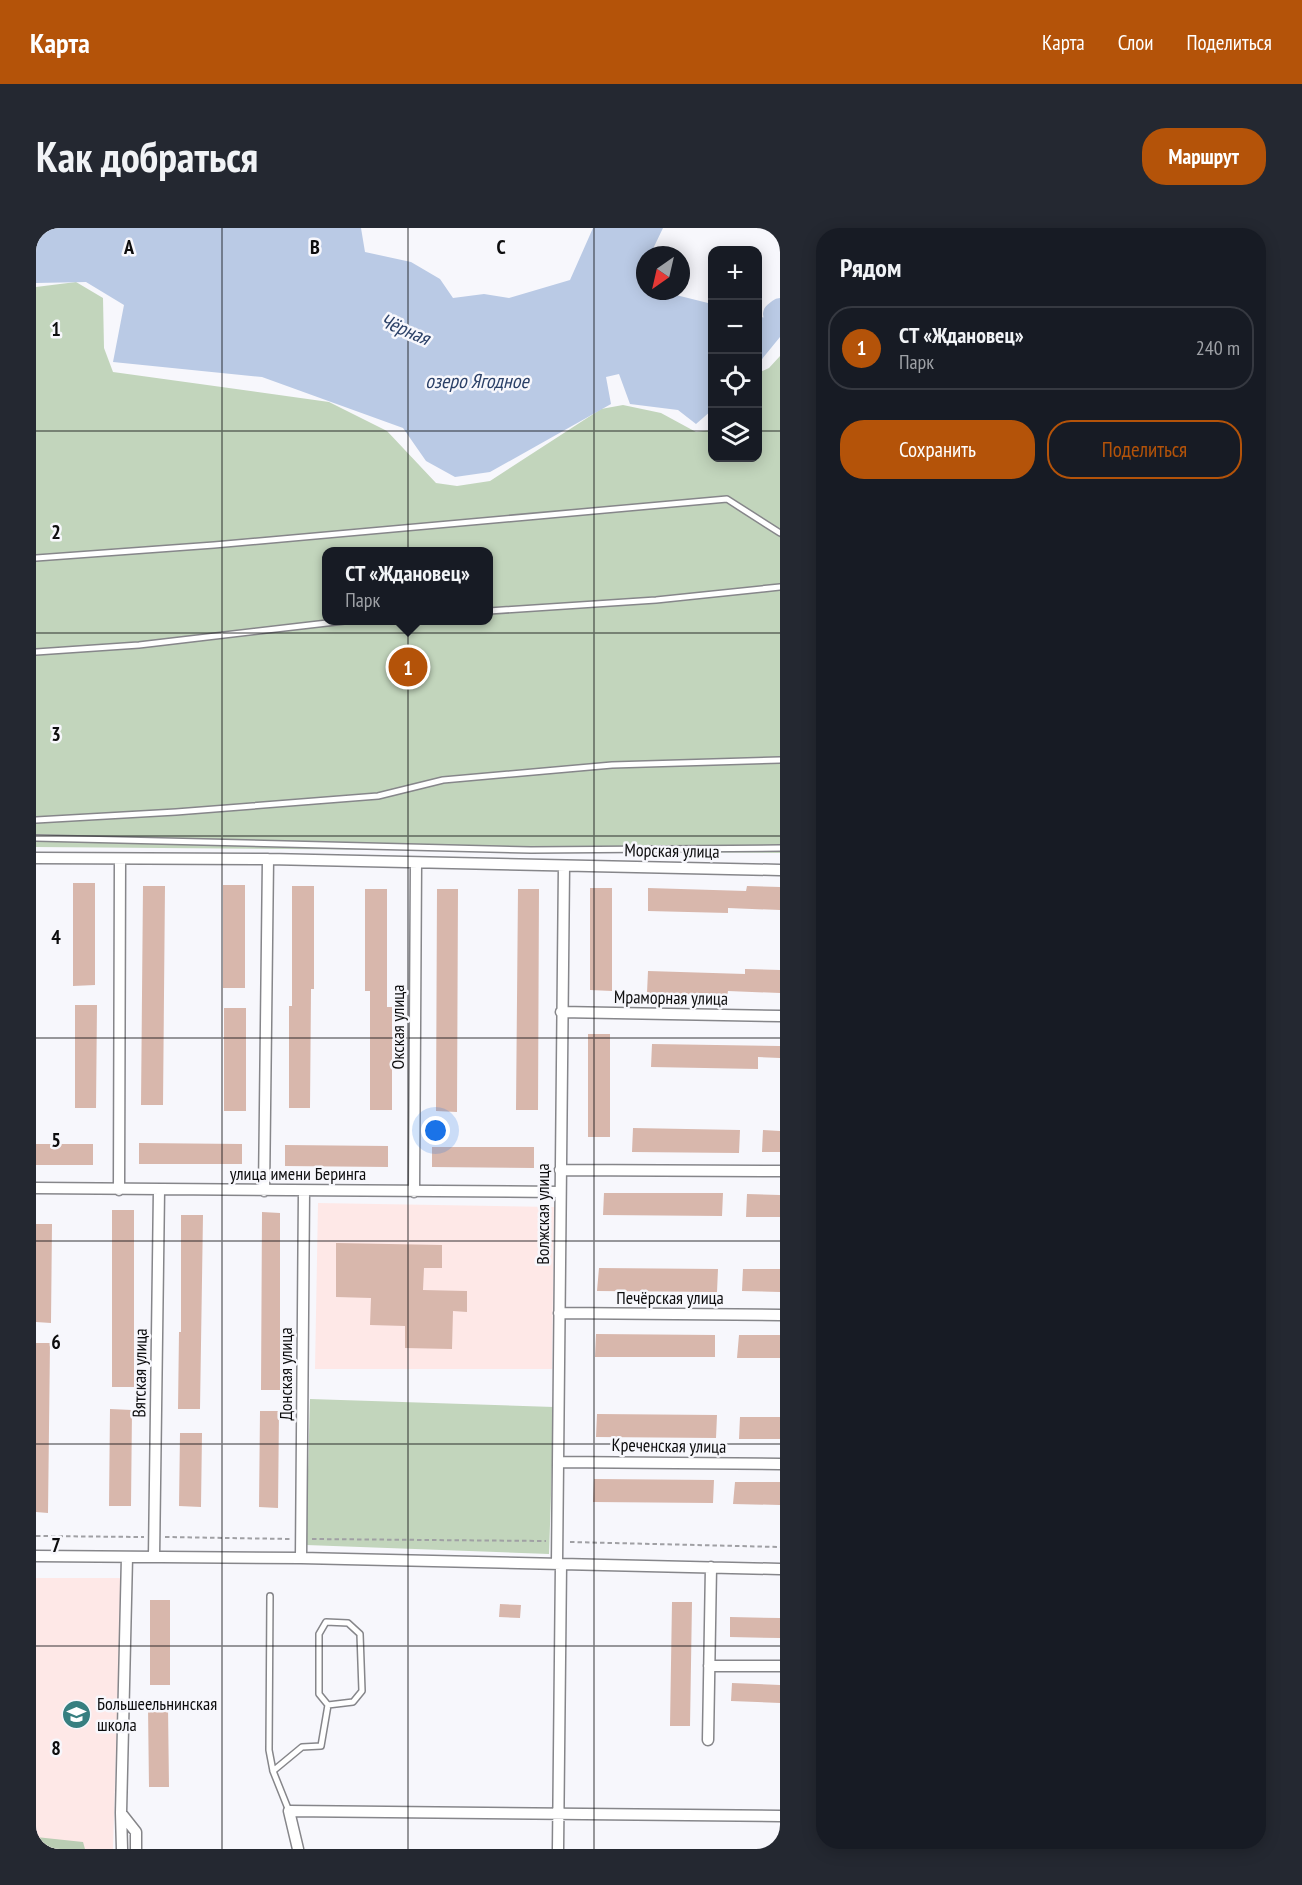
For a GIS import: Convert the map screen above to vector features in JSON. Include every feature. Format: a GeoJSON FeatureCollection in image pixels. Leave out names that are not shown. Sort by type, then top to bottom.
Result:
{"type":"FeatureCollection","features":[{"type":"Feature","properties":{"kind":"street","name":"Морская улица"},"geometry":{"type":"LineString","coordinates":[[36,858],[268,859],[780,870]]}},
{"type":"Feature","properties":{"kind":"street"},"geometry":{"type":"LineString","coordinates":[[119,1190],[120,859]]}},
{"type":"Feature","properties":{"kind":"street"},"geometry":{"type":"LineString","coordinates":[[264,1191],[268,859]]}},
{"type":"Feature","properties":{"kind":"street","name":"Окская улица"},"geometry":{"type":"LineString","coordinates":[[414,1192],[416,863]]}},
{"type":"Feature","properties":{"kind":"street","name":"Волжская улица"},"geometry":{"type":"LineString","coordinates":[[558,1849],[559,1564],[557,1541],[564,866]]}},
{"type":"Feature","properties":{"kind":"street","name":"Мраморная улица"},"geometry":{"type":"LineString","coordinates":[[561,1012],[780,1016]]}},
{"type":"Feature","properties":{"kind":"street"},"geometry":{"type":"LineString","coordinates":[[560,1170],[780,1171]]}},
{"type":"Feature","properties":{"kind":"street","name":"улица имени Беринга"},"geometry":{"type":"LineString","coordinates":[[36,1188],[560,1192]]}},
{"type":"Feature","properties":{"kind":"street","name":"Вятская улица"},"geometry":{"type":"LineString","coordinates":[[154,1557],[159,1190]]}},
{"type":"Feature","properties":{"kind":"street","name":"Донская улица"},"geometry":{"type":"LineString","coordinates":[[301,1558],[304,1191]]}},
{"type":"Feature","properties":{"kind":"street","name":"Печёрская улица"},"geometry":{"type":"LineString","coordinates":[[559,1313],[780,1315]]}},
{"type":"Feature","properties":{"kind":"street","name":"Креченская улица"},"geometry":{"type":"LineString","coordinates":[[558,1462],[780,1464]]}},
{"type":"Feature","properties":{"kind":"street"},"geometry":{"type":"LineString","coordinates":[[36,1556],[301,1558],[780,1569]]}},
{"type":"Feature","properties":{"kind":"street"},"geometry":{"type":"LineString","coordinates":[[122,1849],[127,1557]]}},
{"type":"Feature","properties":{"kind":"street"},"geometry":{"type":"LineString","coordinates":[[708,1740],[711,1567]]}},
{"type":"Feature","properties":{"kind":"street"},"geometry":{"type":"LineString","coordinates":[[709,1666],[780,1666]]}},
{"type":"Feature","properties":{"kind":"street"},"geometry":{"type":"LineString","coordinates":[[298,1849],[289,1811],[780,1816]]}},
{"type":"Feature","properties":{"kind":"street"},"geometry":{"type":"LineString","coordinates":[[121,1813],[136,1832],[136,1849]]}},
{"type":"Feature","properties":{"kind":"lane"},"geometry":{"type":"LineString","coordinates":[[36,558],[214,545],[727,499],[780,532]]}},
{"type":"Feature","properties":{"kind":"lane"},"geometry":{"type":"LineString","coordinates":[[493,611],[656,600],[780,587]]}},
{"type":"Feature","properties":{"kind":"lane"},"geometry":{"type":"LineString","coordinates":[[36,652],[139,645],[322,624]]}},
{"type":"Feature","properties":{"kind":"lane"},"geometry":{"type":"LineString","coordinates":[[36,820],[378,796],[443,780],[612,765],[780,760]]}},
{"type":"Feature","properties":{"kind":"lane"},"geometry":{"type":"LineString","coordinates":[[36,838],[531,850],[780,848]]}},
{"type":"Feature","properties":{"kind":"lane"},"geometry":{"type":"LineString","coordinates":[[270,1596],[269,1750],[273,1771],[289,1811]]}},
{"type":"Feature","properties":{"kind":"lane"},"geometry":{"type":"LineString","coordinates":[[273,1771],[302,1747],[321,1746],[328,1705],[319,1694],[319,1634],[326,1622],[348,1623],[360,1634],[362,1690],[353,1702],[328,1705]]}},
{"type":"Feature","properties":{"kind":"path"},"geometry":{"type":"LineString","coordinates":[[36,1536],[557,1541],[780,1547]]}},
{"type":"Feature","properties":{"kind":"shaded area"},"geometry":{"type":"Polygon","coordinates":[[[318,1203],[554,1207],[552,1369],[315,1369],[318,1203]]]}},
{"type":"Feature","properties":{"kind":"shaded area","name":"Большеельнинская школа"},"geometry":{"type":"Polygon","coordinates":[[[36,1578],[121,1578],[113,1849],[36,1849],[36,1578]]]}},
{"type":"Feature","properties":{"kind":"green space"},"geometry":{"type":"Polygon","coordinates":[[[76,282],[103,298],[104,348],[113,372],[329,402],[387,431],[436,483],[457,486],[490,481],[601,409],[623,405],[661,413],[696,432],[708,430],[708,462],[762,462],[762,371],[769,368],[780,356],[780,853],[36,847],[36,287],[76,282]]]}},
{"type":"Feature","properties":{"kind":"green space"},"geometry":{"type":"Polygon","coordinates":[[[310,1399],[554,1407],[549,1554],[306,1545],[310,1399]]]}},
{"type":"Feature","properties":{"kind":"green space"},"geometry":{"type":"Polygon","coordinates":[[[36,1837],[83,1842],[85,1849],[36,1849],[36,1837]]]}},
{"type":"Feature","properties":{"kind":"water","name":"озеро Ягодное"},"geometry":{"type":"Polygon","coordinates":[[[36,228],[361,228],[365,252],[411,262],[440,279],[453,298],[484,294],[509,298],[570,280],[593,228],[663,228],[654,246],[636,246],[636,300],[690,298],[708,303],[708,414],[696,424],[678,410],[630,404],[619,374],[606,377],[611,404],[490,472],[455,477],[426,461],[403,428],[262,377],[113,362],[124,305],[86,282],[36,283],[36,228]]]}},
{"type":"Feature","properties":{"kind":"water"},"geometry":{"type":"Polygon","coordinates":[[[762,317],[780,322],[780,337],[762,359],[762,317]]]}},
{"type":"Feature","properties":{"kind":"building"},"geometry":{"type":"Polygon","coordinates":[[[73,883],[95,883],[95,985],[73,986],[73,883]]]}},
{"type":"Feature","properties":{"kind":"building"},"geometry":{"type":"Polygon","coordinates":[[[223,885],[245,885],[245,988],[223,988],[223,885]]]}},
{"type":"Feature","properties":{"kind":"building"},"geometry":{"type":"Polygon","coordinates":[[[143,886],[165,886],[163,1105],[141,1105],[143,886]]]}},
{"type":"Feature","properties":{"kind":"building"},"geometry":{"type":"Polygon","coordinates":[[[292,886],[314,886],[314,989],[311,989],[310,1108],[289,1108],[292,886]]]}},
{"type":"Feature","properties":{"kind":"building"},"geometry":{"type":"Polygon","coordinates":[[[747,886],[780,887],[780,910],[728,908],[728,913],[648,911],[648,888],[746,891],[747,886]]]}},
{"type":"Feature","properties":{"kind":"building"},"geometry":{"type":"Polygon","coordinates":[[[590,888],[612,888],[612,991],[590,990],[590,888]]]}},
{"type":"Feature","properties":{"kind":"building"},"geometry":{"type":"Polygon","coordinates":[[[365,889],[387,889],[387,1007],[392,1007],[392,1110],[370,1110],[370,991],[365,991],[365,889]]]}},
{"type":"Feature","properties":{"kind":"building"},"geometry":{"type":"Polygon","coordinates":[[[437,889],[458,889],[457,1112],[436,1111],[437,889]]]}},
{"type":"Feature","properties":{"kind":"building"},"geometry":{"type":"Polygon","coordinates":[[[518,889],[539,889],[538,1110],[516,1110],[518,889]]]}},
{"type":"Feature","properties":{"kind":"building"},"geometry":{"type":"Polygon","coordinates":[[[745,969],[780,970],[780,993],[728,991],[727,996],[647,993],[648,971],[745,974],[745,969]]]}},
{"type":"Feature","properties":{"kind":"building"},"geometry":{"type":"Polygon","coordinates":[[[75,1005],[97,1005],[96,1108],[75,1108],[75,1005]]]}},
{"type":"Feature","properties":{"kind":"building"},"geometry":{"type":"Polygon","coordinates":[[[224,1008],[246,1008],[246,1111],[224,1111],[224,1008]]]}},
{"type":"Feature","properties":{"kind":"building"},"geometry":{"type":"Polygon","coordinates":[[[588,1034],[610,1034],[610,1137],[588,1137],[588,1034]]]}},
{"type":"Feature","properties":{"kind":"building"},"geometry":{"type":"Polygon","coordinates":[[[652,1044],[780,1046],[780,1058],[758,1057],[758,1069],[651,1067],[652,1044]]]}},
{"type":"Feature","properties":{"kind":"building"},"geometry":{"type":"Polygon","coordinates":[[[633,1128],[740,1130],[739,1153],[632,1152],[633,1128]]]}},
{"type":"Feature","properties":{"kind":"building"},"geometry":{"type":"Polygon","coordinates":[[[763,1130],[780,1131],[780,1152],[762,1152],[763,1130]]]}},
{"type":"Feature","properties":{"kind":"building"},"geometry":{"type":"Polygon","coordinates":[[[139,1143],[242,1144],[242,1164],[139,1164],[139,1143]]]}},
{"type":"Feature","properties":{"kind":"building"},"geometry":{"type":"Polygon","coordinates":[[[36,1144],[93,1144],[93,1165],[36,1165],[36,1144]]]}},
{"type":"Feature","properties":{"kind":"building"},"geometry":{"type":"Polygon","coordinates":[[[285,1145],[388,1146],[388,1167],[285,1166],[285,1145]]]}},
{"type":"Feature","properties":{"kind":"building"},"geometry":{"type":"Polygon","coordinates":[[[432,1147],[534,1147],[534,1168],[432,1167],[432,1147]]]}},
{"type":"Feature","properties":{"kind":"building"},"geometry":{"type":"Polygon","coordinates":[[[604,1193],[723,1193],[722,1216],[603,1215],[604,1193]]]}},
{"type":"Feature","properties":{"kind":"building"},"geometry":{"type":"Polygon","coordinates":[[[747,1194],[780,1195],[780,1217],[746,1217],[747,1194]]]}},
{"type":"Feature","properties":{"kind":"building"},"geometry":{"type":"Polygon","coordinates":[[[112,1210],[134,1210],[134,1387],[112,1387],[112,1210]]]}},
{"type":"Feature","properties":{"kind":"building"},"geometry":{"type":"Polygon","coordinates":[[[262,1212],[280,1213],[280,1390],[261,1390],[262,1212]]]}},
{"type":"Feature","properties":{"kind":"building"},"geometry":{"type":"Polygon","coordinates":[[[181,1215],[203,1215],[200,1409],[178,1409],[179,1332],[181,1332],[181,1215]]]}},
{"type":"Feature","properties":{"kind":"building"},"geometry":{"type":"Polygon","coordinates":[[[36,1224],[52,1224],[51,1323],[36,1322],[36,1224]]]}},
{"type":"Feature","properties":{"kind":"building"},"geometry":{"type":"Polygon","coordinates":[[[336,1243],[442,1245],[442,1268],[424,1268],[423,1290],[467,1291],[467,1312],[453,1311],[452,1349],[405,1348],[405,1326],[370,1325],[371,1298],[336,1297],[336,1243]]]}},
{"type":"Feature","properties":{"kind":"building"},"geometry":{"type":"Polygon","coordinates":[[[599,1268],[718,1269],[717,1292],[597,1291],[599,1268]]]}},
{"type":"Feature","properties":{"kind":"building"},"geometry":{"type":"Polygon","coordinates":[[[743,1269],[780,1269],[780,1292],[742,1291],[743,1269]]]}},
{"type":"Feature","properties":{"kind":"building"},"geometry":{"type":"Polygon","coordinates":[[[596,1334],[715,1335],[715,1357],[595,1357],[596,1334]]]}},
{"type":"Feature","properties":{"kind":"building"},"geometry":{"type":"Polygon","coordinates":[[[739,1335],[780,1335],[780,1358],[737,1358],[739,1335]]]}},
{"type":"Feature","properties":{"kind":"building"},"geometry":{"type":"Polygon","coordinates":[[[36,1343],[50,1343],[48,1513],[36,1512],[36,1343]]]}},
{"type":"Feature","properties":{"kind":"building"},"geometry":{"type":"Polygon","coordinates":[[[110,1409],[132,1410],[131,1506],[109,1506],[110,1409]]]}},
{"type":"Feature","properties":{"kind":"building"},"geometry":{"type":"Polygon","coordinates":[[[260,1411],[279,1411],[278,1508],[259,1507],[260,1411]]]}},
{"type":"Feature","properties":{"kind":"building"},"geometry":{"type":"Polygon","coordinates":[[[597,1414],[717,1415],[716,1438],[596,1437],[597,1414]]]}},
{"type":"Feature","properties":{"kind":"building"},"geometry":{"type":"Polygon","coordinates":[[[740,1417],[780,1417],[780,1439],[739,1439],[740,1417]]]}},
{"type":"Feature","properties":{"kind":"building"},"geometry":{"type":"Polygon","coordinates":[[[180,1433],[202,1433],[201,1507],[179,1506],[180,1433]]]}},
{"type":"Feature","properties":{"kind":"building"},"geometry":{"type":"Polygon","coordinates":[[[594,1479],[714,1480],[713,1503],[593,1502],[594,1479]]]}},
{"type":"Feature","properties":{"kind":"building"},"geometry":{"type":"Polygon","coordinates":[[[735,1482],[780,1482],[780,1505],[733,1504],[735,1482]]]}},
{"type":"Feature","properties":{"kind":"building"},"geometry":{"type":"Polygon","coordinates":[[[150,1600],[170,1600],[170,1685],[150,1685],[150,1600]]]}},
{"type":"Feature","properties":{"kind":"building"},"geometry":{"type":"Polygon","coordinates":[[[672,1602],[692,1602],[690,1726],[670,1726],[672,1602]]]}},
{"type":"Feature","properties":{"kind":"building"},"geometry":{"type":"Polygon","coordinates":[[[500,1604],[521,1605],[520,1618],[499,1617],[500,1604]]]}},
{"type":"Feature","properties":{"kind":"building"},"geometry":{"type":"Polygon","coordinates":[[[730,1617],[780,1618],[780,1638],[730,1637],[730,1617]]]}},
{"type":"Feature","properties":{"kind":"building"},"geometry":{"type":"Polygon","coordinates":[[[732,1683],[780,1685],[780,1703],[731,1701],[732,1683]]]}},
{"type":"Feature","properties":{"kind":"building"},"geometry":{"type":"Polygon","coordinates":[[[168,1706],[169,1787],[149,1787],[148,1707],[168,1706]]]}},
{"type":"Feature","properties":{"kind":"waterway","name":"Чёрная"},"geometry":{"type":"LineString","coordinates":[[780,310],[775,314],[780,317]]}},
{"type":"Feature","properties":{"kind":"place","name":"СТ «Ждановец»"},"geometry":{"type":"Point","coordinates":[408,667]}},
{"type":"Feature","properties":{"kind":"place","name":"Большеельнинская школа"},"geometry":{"type":"Point","coordinates":[76,1714]}}]}
